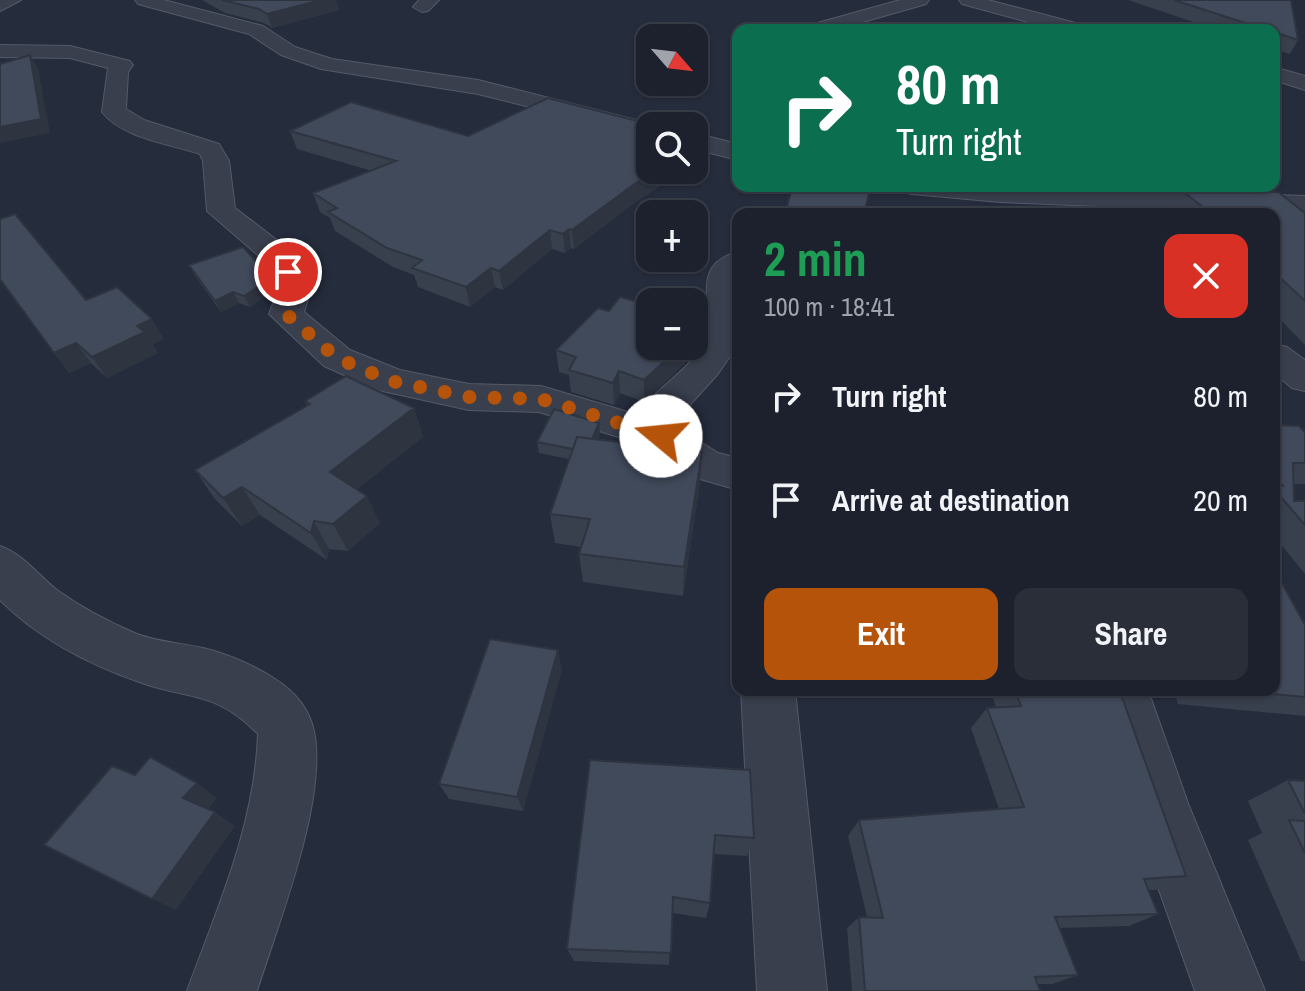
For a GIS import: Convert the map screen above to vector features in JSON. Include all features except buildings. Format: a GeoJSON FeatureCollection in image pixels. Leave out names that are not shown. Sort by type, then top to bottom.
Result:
{"type":"FeatureCollection","features":[{"type":"Feature","properties":{"kind":"street"},"geometry":{"type":"LineString","coordinates":[[0,6],[12,0]]}},
{"type":"Feature","properties":{"kind":"street"},"geometry":{"type":"LineString","coordinates":[[144,0],[256,30],[288,51],[328,65],[478,87],[636,126]]}},
{"type":"Feature","properties":{"kind":"street"},"geometry":{"type":"LineString","coordinates":[[835,24],[920,0]]}},
{"type":"Feature","properties":{"kind":"street"},"geometry":{"type":"LineString","coordinates":[[968,0],[1058,24]]}},
{"type":"Feature","properties":{"kind":"street"},"geometry":{"type":"LineString","coordinates":[[0,51],[70,52],[123,65],[117,70],[114,112],[135,125],[210,149],[216,161],[221,211],[280,258],[296,286],[286,314],[337,358],[391,381],[469,397],[541,399],[661,436],[705,465],[732,472]]}},
{"type":"Feature","properties":{"kind":"street"},"geometry":{"type":"LineString","coordinates":[[1280,75],[1305,83]]}},
{"type":"Feature","properties":{"kind":"street"},"geometry":{"type":"LineString","coordinates":[[708,144],[732,150]]}},
{"type":"Feature","properties":{"kind":"street"},"geometry":{"type":"LineString","coordinates":[[997,192],[1305,205]]}},
{"type":"Feature","properties":{"kind":"street"},"geometry":{"type":"LineString","coordinates":[[1053,196],[1074,208]]}},
{"type":"Feature","properties":{"kind":"street"},"geometry":{"type":"LineString","coordinates":[[661,436],[657,416],[695,376],[723,339],[719,291],[732,270]]}},
{"type":"Feature","properties":{"kind":"street"},"geometry":{"type":"LineString","coordinates":[[1280,360],[1305,379]]}},
{"type":"Feature","properties":{"kind":"street"},"geometry":{"type":"LineString","coordinates":[[0,566],[16,587],[77,628],[137,658],[214,675],[269,705],[287,728],[284,801],[222,991]]}},
{"type":"Feature","properties":{"kind":"street"},"geometry":{"type":"LineString","coordinates":[[768,696],[792,991]]}},
{"type":"Feature","properties":{"kind":"street"},"geometry":{"type":"LineString","coordinates":[[1123,696],[1159,806],[1230,991]]}},
{"type":"Feature","properties":{"kind":"route"},"geometry":{"type":"LineString","coordinates":[[288,272],[296,286],[286,314],[337,358],[391,381],[469,397],[541,399],[661,436]]}}]}
